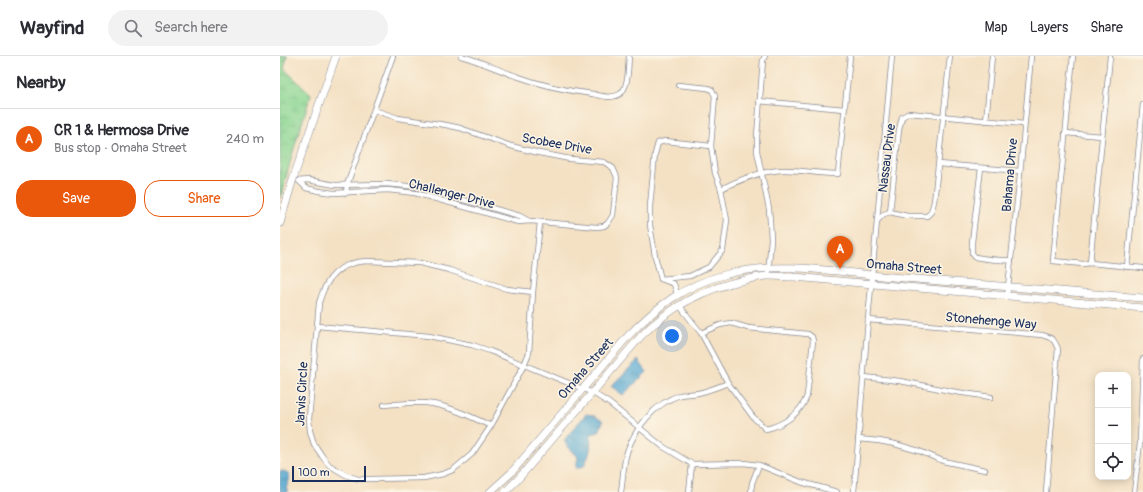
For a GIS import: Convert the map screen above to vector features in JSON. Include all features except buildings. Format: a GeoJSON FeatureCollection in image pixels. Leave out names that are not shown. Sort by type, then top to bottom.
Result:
{"type":"FeatureCollection","features":[{"type":"Feature","properties":{"kind":"main road"},"geometry":{"type":"LineString","coordinates":[[280,223],[296,180],[336,56]]}},
{"type":"Feature","properties":{"kind":"main road","name":"Omaha Street"},"geometry":{"type":"LineString","coordinates":[[490,492],[510,473],[628,336],[644,320],[677,294],[705,280],[725,274],[744,270],[792,268],[1143,298]]}},
{"type":"Feature","properties":{"kind":"main road","name":"Omaha Street"},"geometry":{"type":"LineString","coordinates":[[505,492],[519,478],[652,325],[679,305],[700,294],[737,281],[768,276],[794,277],[1143,308]]}},
{"type":"Feature","properties":{"kind":"street"},"geometry":{"type":"LineString","coordinates":[[346,193],[347,186],[393,56]]}},
{"type":"Feature","properties":{"kind":"street"},"geometry":{"type":"LineString","coordinates":[[461,56],[546,86],[610,97],[619,94],[626,84],[629,56]]}},
{"type":"Feature","properties":{"kind":"street"},"geometry":{"type":"LineString","coordinates":[[765,56],[759,101],[757,152],[769,209],[771,239],[768,276]]}},
{"type":"Feature","properties":{"kind":"street"},"geometry":{"type":"LineString","coordinates":[[721,189],[738,181],[762,173],[784,170],[838,174],[850,56]]}},
{"type":"Feature","properties":{"kind":"street"},"geometry":{"type":"LineString","coordinates":[[854,492],[892,56]]}},
{"type":"Feature","properties":{"kind":"street"},"geometry":{"type":"LineString","coordinates":[[890,212],[907,216],[927,216],[931,212],[934,202],[939,164],[950,56]]}},
{"type":"Feature","properties":{"kind":"street"},"geometry":{"type":"LineString","coordinates":[[986,120],[992,56]]}},
{"type":"Feature","properties":{"kind":"street","name":"Bahama Drive"},"geometry":{"type":"LineString","coordinates":[[1007,297],[1031,56]]}},
{"type":"Feature","properties":{"kind":"street"},"geometry":{"type":"LineString","coordinates":[[1073,56],[1053,261],[1143,268]]}},
{"type":"Feature","properties":{"kind":"street"},"geometry":{"type":"LineString","coordinates":[[1090,263],[1110,56]]}},
{"type":"Feature","properties":{"kind":"street"},"geometry":{"type":"LineString","coordinates":[[661,279],[690,276],[709,267],[723,250],[727,220],[721,189],[715,173],[711,146],[715,96],[712,90],[708,88],[678,85]]}},
{"type":"Feature","properties":{"kind":"street"},"geometry":{"type":"LineString","coordinates":[[759,101],[844,109]]}},
{"type":"Feature","properties":{"kind":"street"},"geometry":{"type":"LineString","coordinates":[[1127,267],[1141,139],[1143,104]]}},
{"type":"Feature","properties":{"kind":"street","name":"Scobee Drive"},"geometry":{"type":"LineString","coordinates":[[374,110],[398,118],[446,125],[511,146],[539,153],[570,159],[604,162],[613,168],[617,177],[613,215],[604,226],[597,227],[540,222]]}},
{"type":"Feature","properties":{"kind":"street","name":"Nassau Drive"},"geometry":{"type":"LineString","coordinates":[[877,222],[884,214],[890,212],[899,130],[902,117],[909,113],[1024,124]]}},
{"type":"Feature","properties":{"kind":"street"},"geometry":{"type":"LineString","coordinates":[[1065,133],[1102,136]]}},
{"type":"Feature","properties":{"kind":"street"},"geometry":{"type":"LineString","coordinates":[[661,279],[655,256],[650,225],[650,206],[655,154],[658,143],[665,141],[711,146]]}},
{"type":"Feature","properties":{"kind":"street"},"geometry":{"type":"LineString","coordinates":[[939,164],[1020,171]]}},
{"type":"Feature","properties":{"kind":"street"},"geometry":{"type":"LineString","coordinates":[[981,168],[972,242],[972,254],[975,257],[1002,261],[1011,260]]}},
{"type":"Feature","properties":{"kind":"street","name":"Challenger Drive"},"geometry":{"type":"LineString","coordinates":[[296,180],[305,179],[347,186],[385,184],[422,188],[520,216],[531,221]]}},
{"type":"Feature","properties":{"kind":"street","name":"Challenger Drive"},"geometry":{"type":"LineString","coordinates":[[296,180],[306,188],[334,193],[386,190],[421,194],[518,222],[540,222]]}},
{"type":"Feature","properties":{"kind":"street"},"geometry":{"type":"LineString","coordinates":[[385,184],[386,190]]}},
{"type":"Feature","properties":{"kind":"street"},"geometry":{"type":"LineString","coordinates":[[421,194],[422,188]]}},
{"type":"Feature","properties":{"kind":"street"},"geometry":{"type":"LineString","coordinates":[[458,204],[459,199]]}},
{"type":"Feature","properties":{"kind":"street"},"geometry":{"type":"LineString","coordinates":[[493,215],[495,210]]}},
{"type":"Feature","properties":{"kind":"street","name":"Jarvis Circle"},"geometry":{"type":"LineString","coordinates":[[533,292],[507,289],[449,270],[420,263],[361,261],[344,266],[329,279],[322,292],[319,303],[309,420],[310,431],[314,444],[329,465],[346,475],[358,479],[424,478],[453,470],[472,454],[491,426],[524,365],[528,353],[540,222]]}},
{"type":"Feature","properties":{"kind":"street"},"geometry":{"type":"LineString","coordinates":[[661,279],[674,284],[677,294]]}},
{"type":"Feature","properties":{"kind":"street"},"geometry":{"type":"LineString","coordinates":[[679,305],[701,333],[728,383],[753,417],[766,428],[775,427],[790,418],[804,404],[807,396],[813,341],[812,337],[808,334],[748,328],[731,323],[720,325],[701,333]]}},
{"type":"Feature","properties":{"kind":"street","name":"Stonehenge Way"},"geometry":{"type":"LineString","coordinates":[[868,320],[1042,335],[1052,338],[1058,349],[1046,492]]}},
{"type":"Feature","properties":{"kind":"street"},"geometry":{"type":"LineString","coordinates":[[317,326],[443,338],[478,347],[593,393],[609,403],[662,446],[692,464],[744,463],[759,465],[800,482],[837,492]]}},
{"type":"Feature","properties":{"kind":"street"},"geometry":{"type":"LineString","coordinates":[[1134,492],[1140,443],[1143,360]]}},
{"type":"Feature","properties":{"kind":"street"},"geometry":{"type":"LineString","coordinates":[[864,377],[900,381],[991,397]]}},
{"type":"Feature","properties":{"kind":"street"},"geometry":{"type":"LineString","coordinates":[[622,492],[627,451],[639,427],[652,412],[662,404],[680,395],[699,393],[728,383]]}},
{"type":"Feature","properties":{"kind":"street"},"geometry":{"type":"LineString","coordinates":[[384,405],[412,403],[433,404],[465,413],[491,426]]}},
{"type":"Feature","properties":{"kind":"street"},"geometry":{"type":"LineString","coordinates":[[858,439],[895,444],[919,451],[943,461],[985,470]]}},
{"type":"Feature","properties":{"kind":"street"},"geometry":{"type":"LineString","coordinates":[[689,492],[692,464]]}},
{"type":"Feature","properties":{"kind":"street"},"geometry":{"type":"LineString","coordinates":[[751,492],[752,483],[759,465]]}},
{"type":"Feature","properties":{"kind":"green space"},"geometry":{"type":"Polygon","coordinates":[[[280,56],[287,56],[284,69],[311,94],[280,199],[280,56]]]}},
{"type":"Feature","properties":{"kind":"water"},"geometry":{"type":"Polygon","coordinates":[[[638,360],[647,372],[623,395],[611,386],[638,360]]]}},
{"type":"Feature","properties":{"kind":"water"},"geometry":{"type":"Polygon","coordinates":[[[586,414],[592,415],[603,421],[599,432],[591,434],[590,452],[584,466],[576,468],[578,457],[565,443],[565,439],[586,414]]]}},
{"type":"Feature","properties":{"kind":"water"},"geometry":{"type":"Polygon","coordinates":[[[280,471],[284,471],[289,474],[289,482],[286,488],[288,492],[280,492],[280,471]]]}},
{"type":"Feature","properties":{"kind":"place","name":"CR 1 & Hermosa Drive"},"geometry":{"type":"Point","coordinates":[840,269]}}]}
